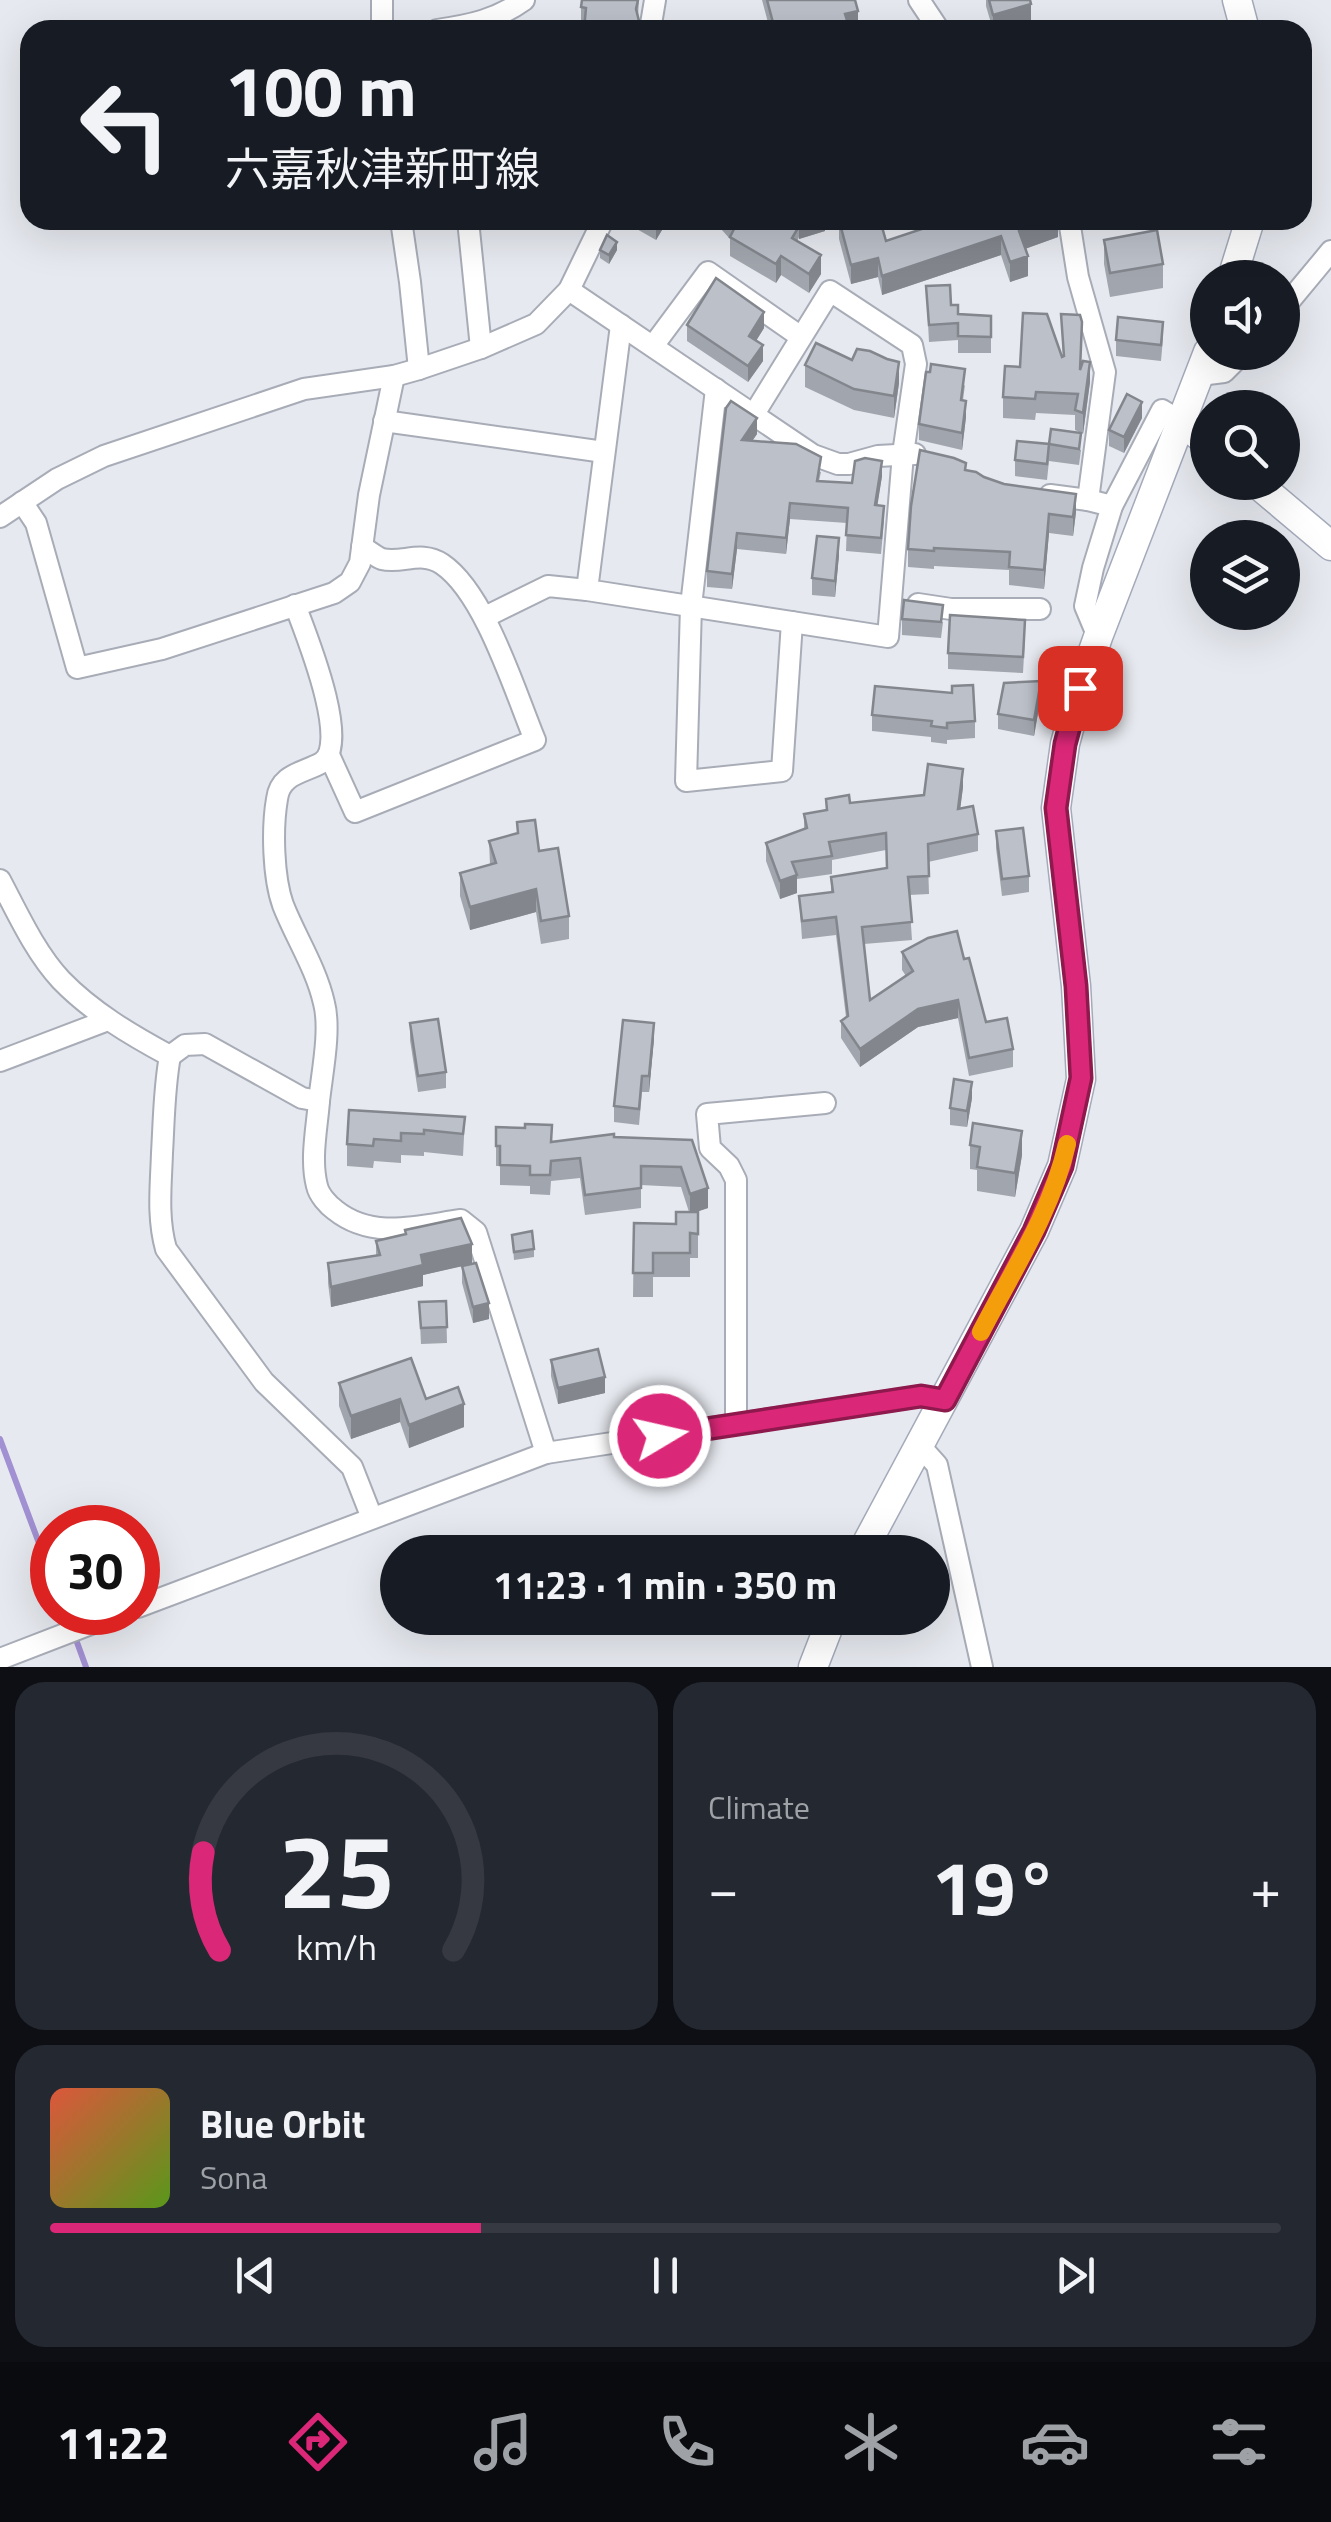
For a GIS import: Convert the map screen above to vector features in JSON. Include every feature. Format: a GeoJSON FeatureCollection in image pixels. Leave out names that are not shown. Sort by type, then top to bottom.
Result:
{"type":"FeatureCollection","features":[{"type":"Feature","properties":{"kind":"main road"},"geometry":{"type":"LineString","coordinates":[[1238,260],[1247,230]]}},
{"type":"Feature","properties":{"kind":"main road"},"geometry":{"type":"LineString","coordinates":[[871,1535],[1034,1231],[1062,1166],[1081,1078],[1076,986],[1056,808],[1065,744],[1098,636],[1202,370]]}},
{"type":"Feature","properties":{"kind":"main road"},"geometry":{"type":"LineString","coordinates":[[1182,422],[1190,428]]}},
{"type":"Feature","properties":{"kind":"main road"},"geometry":{"type":"LineString","coordinates":[[1276,500],[1331,546]]}},
{"type":"Feature","properties":{"kind":"main road"},"geometry":{"type":"LineString","coordinates":[[813,1667],[825,1635]]}},
{"type":"Feature","properties":{"kind":"street"},"geometry":{"type":"LineString","coordinates":[[480,20],[504,14],[524,0]]}},
{"type":"Feature","properties":{"kind":"street"},"geometry":{"type":"LineString","coordinates":[[402,230],[419,369]]}},
{"type":"Feature","properties":{"kind":"street"},"geometry":{"type":"LineString","coordinates":[[469,230],[481,348]]}},
{"type":"Feature","properties":{"kind":"street"},"geometry":{"type":"LineString","coordinates":[[0,517],[57,479],[104,456],[304,390],[419,369],[536,324],[570,290],[598,230]]}},
{"type":"Feature","properties":{"kind":"street"},"geometry":{"type":"LineString","coordinates":[[1071,230],[1078,277],[1104,372],[1088,500]]}},
{"type":"Feature","properties":{"kind":"street"},"geometry":{"type":"LineString","coordinates":[[1300,288],[1331,251]]}},
{"type":"Feature","properties":{"kind":"street"},"geometry":{"type":"LineString","coordinates":[[653,346],[708,272],[801,336]]}},
{"type":"Feature","properties":{"kind":"street"},"geometry":{"type":"LineString","coordinates":[[570,290],[813,455],[838,464],[904,454],[932,457]]}},
{"type":"Feature","properties":{"kind":"street"},"geometry":{"type":"LineString","coordinates":[[484,617],[548,586],[888,638],[916,364],[912,345],[830,291],[754,414]]}},
{"type":"Feature","properties":{"kind":"street"},"geometry":{"type":"LineString","coordinates":[[588,590],[621,325]]}},
{"type":"Feature","properties":{"kind":"street"},"geometry":{"type":"LineString","coordinates":[[22,502],[36,522],[77,668],[162,649],[334,594],[350,582],[360,563],[368,494],[394,376]]}},
{"type":"Feature","properties":{"kind":"street"},"geometry":{"type":"LineString","coordinates":[[716,389],[691,606],[686,781],[782,771],[792,622]]}},
{"type":"Feature","properties":{"kind":"street"},"geometry":{"type":"LineString","coordinates":[[1098,636],[1085,606],[1112,506],[1162,410],[1182,422]]}},
{"type":"Feature","properties":{"kind":"street"},"geometry":{"type":"LineString","coordinates":[[384,421],[604,452]]}},
{"type":"Feature","properties":{"kind":"street"},"geometry":{"type":"LineString","coordinates":[[1026,492],[1112,506]]}},
{"type":"Feature","properties":{"kind":"street"},"geometry":{"type":"LineString","coordinates":[[296,605],[322,679],[332,731],[330,755],[355,812],[535,740],[472,595],[442,564],[420,556],[384,560],[362,547]]}},
{"type":"Feature","properties":{"kind":"street"},"geometry":{"type":"LineString","coordinates":[[891,600],[951,609],[1040,609]]}},
{"type":"Feature","properties":{"kind":"street"},"geometry":{"type":"LineString","coordinates":[[330,755],[282,783],[276,796],[275,865],[282,901],[326,1006],[314,1157],[317,1190],[330,1207],[352,1223],[388,1230],[461,1220],[476,1232],[546,1453]]}},
{"type":"Feature","properties":{"kind":"street"},"geometry":{"type":"LineString","coordinates":[[0,880],[30,937],[60,979],[108,1020],[170,1056]]}},
{"type":"Feature","properties":{"kind":"street"},"geometry":{"type":"LineString","coordinates":[[0,1061],[108,1020]]}},
{"type":"Feature","properties":{"kind":"street"},"geometry":{"type":"LineString","coordinates":[[319,1101],[302,1098],[205,1044],[185,1045],[170,1056],[165,1081],[160,1228],[166,1248],[264,1382],[352,1467],[372,1518]]}},
{"type":"Feature","properties":{"kind":"street"},"geometry":{"type":"LineString","coordinates":[[736,1424],[736,1180],[710,1148],[708,1114],[824,1103]]}},
{"type":"Feature","properties":{"kind":"street"},"geometry":{"type":"LineString","coordinates":[[160,1599],[546,1453],[921,1396],[945,1400]]}},
{"type":"Feature","properties":{"kind":"street"},"geometry":{"type":"LineString","coordinates":[[920,1446],[936,1465],[982,1667]]}},
{"type":"Feature","properties":{"kind":"street"},"geometry":{"type":"LineString","coordinates":[[0,1659],[62,1635]]}},
{"type":"Feature","properties":{"kind":"building"},"geometry":{"type":"Polygon","coordinates":[[[582,0],[638,0],[639,20],[585,20],[586,8],[581,7],[582,0]]]}},
{"type":"Feature","properties":{"kind":"building"},"geometry":{"type":"Polygon","coordinates":[[[767,0],[855,0],[858,11],[845,14],[847,20],[772,20],[767,0]]]}},
{"type":"Feature","properties":{"kind":"building"},"geometry":{"type":"Polygon","coordinates":[[[989,0],[1030,0],[1031,4],[993,15],[989,0]]]}},
{"type":"Feature","properties":{"kind":"building"},"geometry":{"type":"Polygon","coordinates":[[[734,230],[797,230],[792,238],[821,255],[809,274],[781,256],[776,264],[730,237],[734,230]]]}},
{"type":"Feature","properties":{"kind":"building"},"geometry":{"type":"Polygon","coordinates":[[[842,230],[883,230],[886,241],[919,230],[1022,230],[1019,231],[1028,256],[1010,262],[1001,236],[882,276],[878,258],[851,265],[842,230]]]}},
{"type":"Feature","properties":{"kind":"building"},"geometry":{"type":"Polygon","coordinates":[[[1157,230],[1163,264],[1110,273],[1104,240],[1157,230]]]}},
{"type":"Feature","properties":{"kind":"building"},"geometry":{"type":"Polygon","coordinates":[[[607,235],[617,242],[609,255],[600,250],[607,235]]]}},
{"type":"Feature","properties":{"kind":"building"},"geometry":{"type":"Polygon","coordinates":[[[716,278],[764,312],[749,336],[763,345],[748,366],[687,325],[716,278]]]}},
{"type":"Feature","properties":{"kind":"building"},"geometry":{"type":"Polygon","coordinates":[[[950,285],[951,305],[958,305],[958,314],[991,316],[991,337],[958,336],[958,323],[929,325],[926,286],[950,285]]]}},
{"type":"Feature","properties":{"kind":"building"},"geometry":{"type":"Polygon","coordinates":[[[1023,313],[1047,314],[1062,357],[1061,314],[1080,315],[1080,370],[1083,361],[1090,362],[1083,413],[1075,410],[1078,394],[1036,392],[1035,399],[1003,397],[1005,366],[1020,367],[1023,313]]]}},
{"type":"Feature","properties":{"kind":"building"},"geometry":{"type":"Polygon","coordinates":[[[1118,317],[1163,322],[1161,345],[1116,340],[1118,317]]]}},
{"type":"Feature","properties":{"kind":"building"},"geometry":{"type":"Polygon","coordinates":[[[816,343],[852,360],[857,349],[899,362],[894,396],[854,389],[805,365],[816,343]]]}},
{"type":"Feature","properties":{"kind":"building"},"geometry":{"type":"Polygon","coordinates":[[[931,364],[965,369],[962,433],[919,424],[926,372],[930,372],[931,364]]]}},
{"type":"Feature","properties":{"kind":"building"},"geometry":{"type":"Polygon","coordinates":[[[1127,394],[1142,402],[1124,437],[1109,430],[1127,394]]]}},
{"type":"Feature","properties":{"kind":"building"},"geometry":{"type":"Polygon","coordinates":[[[731,401],[757,418],[742,440],[796,444],[821,457],[817,481],[852,483],[855,461],[882,461],[875,505],[884,506],[881,538],[846,535],[848,508],[790,503],[786,538],[737,533],[732,574],[707,571],[726,408],[731,401]]]}},
{"type":"Feature","properties":{"kind":"building"},"geometry":{"type":"Polygon","coordinates":[[[1051,429],[1081,433],[1079,449],[1049,444],[1051,429]]]}},
{"type":"Feature","properties":{"kind":"building"},"geometry":{"type":"Polygon","coordinates":[[[1017,441],[1049,444],[1047,464],[1015,460],[1017,441]]]}},
{"type":"Feature","properties":{"kind":"building"},"geometry":{"type":"Polygon","coordinates":[[[920,450],[954,458],[966,463],[965,470],[1004,484],[1076,494],[1073,517],[1049,514],[1044,570],[1009,567],[1010,552],[908,549],[920,450]]]}},
{"type":"Feature","properties":{"kind":"building"},"geometry":{"type":"Polygon","coordinates":[[[817,536],[839,538],[835,581],[812,578],[817,536]]]}},
{"type":"Feature","properties":{"kind":"building"},"geometry":{"type":"Polygon","coordinates":[[[904,600],[943,605],[941,622],[902,619],[904,600]]]}},
{"type":"Feature","properties":{"kind":"building"},"geometry":{"type":"Polygon","coordinates":[[[950,615],[1025,620],[1023,657],[948,653],[950,615]]]}},
{"type":"Feature","properties":{"kind":"building"},"geometry":{"type":"Polygon","coordinates":[[[1041,681],[1034,720],[998,714],[1004,683],[1041,681]]]}},
{"type":"Feature","properties":{"kind":"building"},"geometry":{"type":"Polygon","coordinates":[[[973,685],[975,721],[947,723],[947,728],[931,726],[932,721],[872,715],[875,686],[952,693],[952,686],[973,685]]]}},
{"type":"Feature","properties":{"kind":"building"},"geometry":{"type":"Polygon","coordinates":[[[928,764],[963,769],[958,809],[973,806],[978,834],[928,844],[929,876],[908,877],[912,922],[862,927],[870,1000],[913,971],[902,952],[928,938],[957,931],[964,959],[969,958],[986,1022],[1007,1018],[1013,1049],[969,1058],[958,1000],[918,1009],[860,1049],[841,1021],[848,1016],[836,917],[802,921],[799,896],[833,892],[831,877],[887,868],[886,833],[829,842],[832,856],[792,862],[797,875],[780,881],[766,843],[807,828],[804,814],[827,810],[826,799],[849,795],[850,803],[924,795],[928,764]]]}},
{"type":"Feature","properties":{"kind":"building"},"geometry":{"type":"Polygon","coordinates":[[[535,820],[539,851],[558,848],[569,916],[541,921],[536,889],[470,907],[460,873],[496,863],[489,841],[518,833],[517,822],[535,820]]]}},
{"type":"Feature","properties":{"kind":"building"},"geometry":{"type":"Polygon","coordinates":[[[1023,828],[1029,876],[1002,879],[996,831],[1023,828]]]}},
{"type":"Feature","properties":{"kind":"building"},"geometry":{"type":"Polygon","coordinates":[[[438,1019],[446,1072],[418,1076],[410,1023],[438,1019]]]}},
{"type":"Feature","properties":{"kind":"building"},"geometry":{"type":"Polygon","coordinates":[[[623,1020],[654,1023],[649,1076],[642,1076],[639,1109],[614,1106],[623,1020]]]}},
{"type":"Feature","properties":{"kind":"building"},"geometry":{"type":"Polygon","coordinates":[[[954,1079],[972,1082],[967,1111],[950,1108],[954,1079]]]}},
{"type":"Feature","properties":{"kind":"building"},"geometry":{"type":"Polygon","coordinates":[[[349,1110],[465,1117],[463,1134],[424,1130],[424,1134],[401,1133],[401,1141],[374,1139],[373,1146],[347,1144],[349,1110]]]}},
{"type":"Feature","properties":{"kind":"building"},"geometry":{"type":"Polygon","coordinates":[[[973,1123],[1022,1131],[1015,1173],[977,1167],[980,1147],[970,1145],[973,1123]]]}},
{"type":"Feature","properties":{"kind":"building"},"geometry":{"type":"Polygon","coordinates":[[[525,1124],[552,1125],[551,1142],[614,1134],[692,1140],[708,1188],[690,1194],[681,1167],[641,1166],[641,1188],[585,1195],[580,1158],[551,1161],[550,1175],[530,1175],[530,1166],[500,1165],[496,1127],[525,1128],[525,1124]]]}},
{"type":"Feature","properties":{"kind":"building"},"geometry":{"type":"Polygon","coordinates":[[[676,1212],[698,1212],[698,1234],[690,1233],[690,1253],[653,1253],[653,1273],[633,1273],[634,1223],[676,1224],[676,1212]]]}},
{"type":"Feature","properties":{"kind":"building"},"geometry":{"type":"Polygon","coordinates":[[[461,1218],[472,1244],[421,1255],[423,1265],[331,1287],[328,1263],[380,1255],[376,1241],[406,1234],[405,1230],[461,1218]]]}},
{"type":"Feature","properties":{"kind":"building"},"geometry":{"type":"Polygon","coordinates":[[[532,1231],[534,1249],[514,1252],[512,1235],[532,1231]]]}},
{"type":"Feature","properties":{"kind":"building"},"geometry":{"type":"Polygon","coordinates":[[[476,1263],[489,1303],[473,1307],[462,1266],[476,1263]]]}},
{"type":"Feature","properties":{"kind":"building"},"geometry":{"type":"Polygon","coordinates":[[[446,1301],[447,1327],[421,1328],[419,1302],[446,1301]]]}},
{"type":"Feature","properties":{"kind":"building"},"geometry":{"type":"Polygon","coordinates":[[[598,1349],[605,1377],[558,1388],[551,1360],[598,1349]]]}},
{"type":"Feature","properties":{"kind":"building"},"geometry":{"type":"Polygon","coordinates":[[[411,1358],[426,1399],[458,1387],[464,1404],[409,1425],[400,1399],[351,1416],[339,1383],[411,1358]]]}},
{"type":"Feature","properties":{"kind":"waterway"},"geometry":{"type":"LineString","coordinates":[[0,1439],[30,1519]]}},
{"type":"Feature","properties":{"kind":"waterway"},"geometry":{"type":"LineString","coordinates":[[74,1635],[86,1667]]}},
{"type":"Feature","properties":{"kind":"slow traffic"},"geometry":{"type":"LineString","coordinates":[[981,1332],[1034,1231],[1062,1166],[1067,1144]]}},
{"type":"Feature","properties":{"kind":"route"},"geometry":{"type":"LineString","coordinates":[[660,1436],[921,1396],[945,1400],[1034,1231],[1062,1166],[1081,1078],[1076,986],[1056,808],[1065,744],[1080,688]]}}]}
